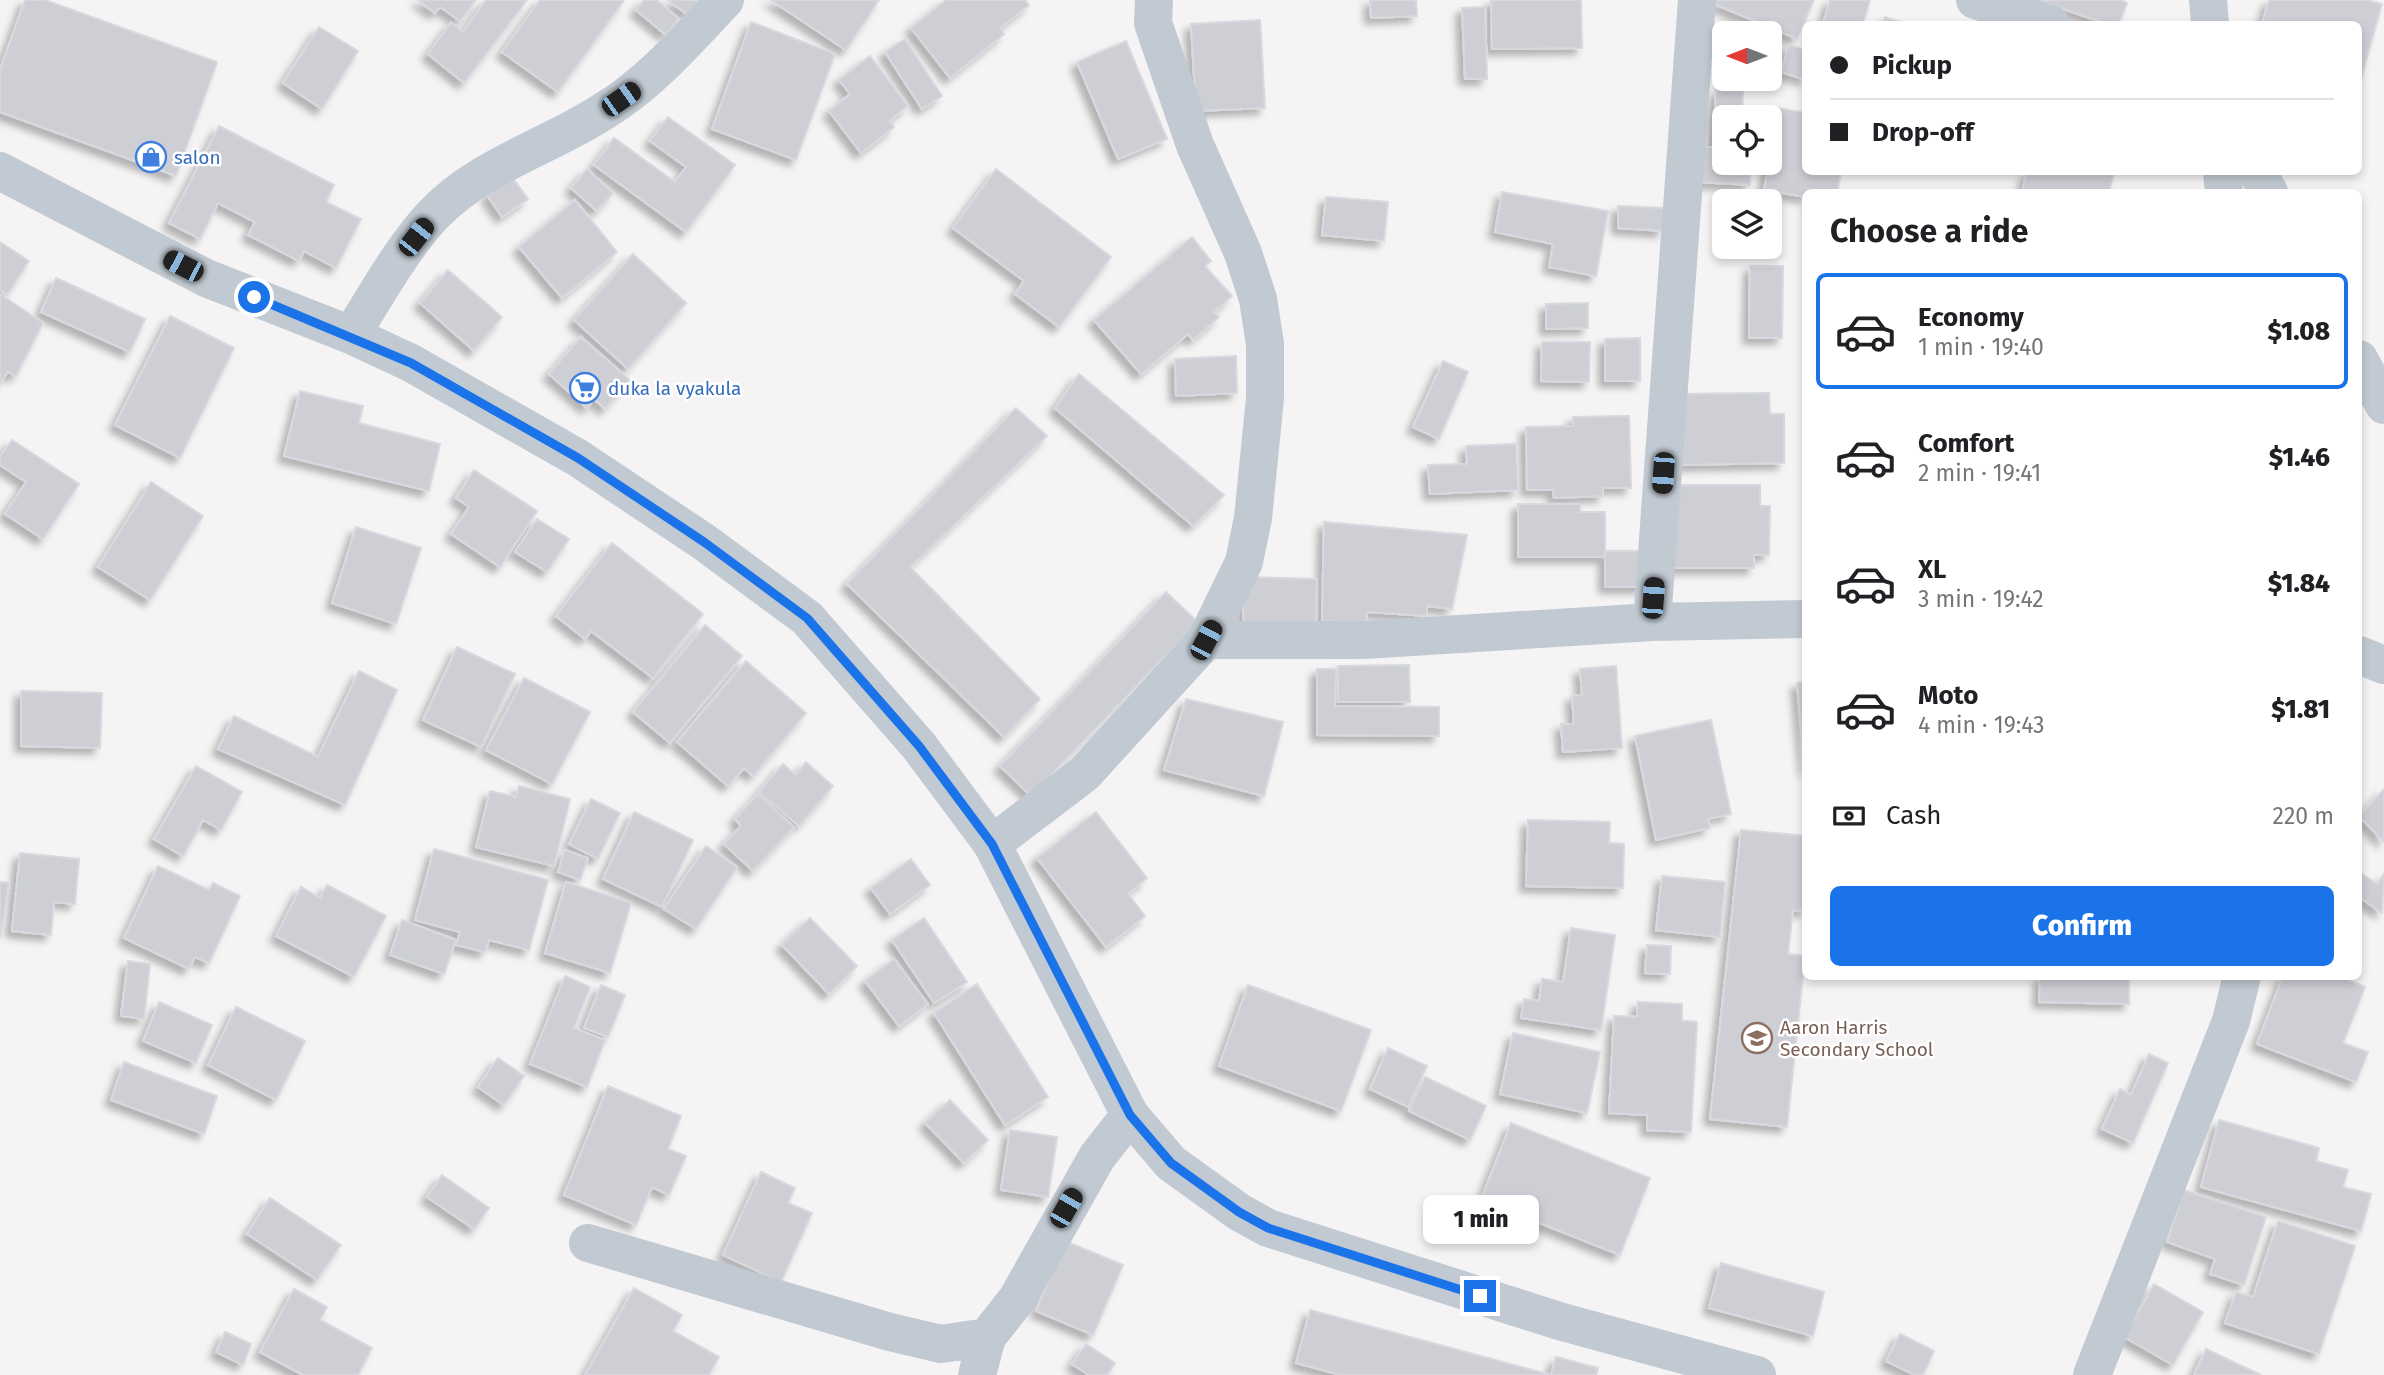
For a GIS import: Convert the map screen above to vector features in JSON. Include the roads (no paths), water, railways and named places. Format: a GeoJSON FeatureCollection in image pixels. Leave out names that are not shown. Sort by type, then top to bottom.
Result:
{"type":"FeatureCollection","features":[{"type":"Feature","properties":{"kind":"street"},"geometry":{"type":"LineString","coordinates":[[351,335],[400,257],[432,216],[467,186],[509,160],[602,113],[640,86],[725,0]]}},
{"type":"Feature","properties":{"kind":"street"},"geometry":{"type":"LineString","coordinates":[[992,844],[1084,774],[1206,640],[1244,562],[1253,518],[1263,438],[1265,344],[1258,299],[1244,253],[1195,145],[1153,23],[1154,0]]}},
{"type":"Feature","properties":{"kind":"street"},"geometry":{"type":"LineString","coordinates":[[1652,622],[1697,0]]}},
{"type":"Feature","properties":{"kind":"street"},"geometry":{"type":"LineString","coordinates":[[1975,0],[2042,21]]}},
{"type":"Feature","properties":{"kind":"street"},"geometry":{"type":"LineString","coordinates":[[2208,0],[2210,21]]}},
{"type":"Feature","properties":{"kind":"street"},"geometry":{"type":"LineString","coordinates":[[0,171],[206,278],[351,335],[411,363],[578,458],[704,542],[807,618],[919,746],[992,844],[1130,1115],[1171,1163],[1239,1212],[1268,1228],[1559,1321],[1756,1375]]}},
{"type":"Feature","properties":{"kind":"street"},"geometry":{"type":"LineString","coordinates":[[2362,365],[2384,405]]}},
{"type":"Feature","properties":{"kind":"street"},"geometry":{"type":"LineString","coordinates":[[1206,640],[1364,640],[1652,622],[1802,619]]}},
{"type":"Feature","properties":{"kind":"street"},"geometry":{"type":"LineString","coordinates":[[2092,1375],[2231,1021],[2241,980]]}},
{"type":"Feature","properties":{"kind":"street"},"geometry":{"type":"LineString","coordinates":[[977,1375],[987,1337],[1017,1299],[1097,1157],[1130,1115]]}},
{"type":"Feature","properties":{"kind":"street"},"geometry":{"type":"LineString","coordinates":[[587,1243],[890,1332],[941,1344],[987,1337]]}},
{"type":"Feature","properties":{"kind":"place","name":"salon"},"geometry":{"type":"Point","coordinates":[151,157]}},
{"type":"Feature","properties":{"kind":"place","name":"duka la vyakula"},"geometry":{"type":"Point","coordinates":[585,388]}},
{"type":"Feature","properties":{"kind":"place","name":"Aaron Harris Secondary School"},"geometry":{"type":"Point","coordinates":[1757,1038]}}]}
